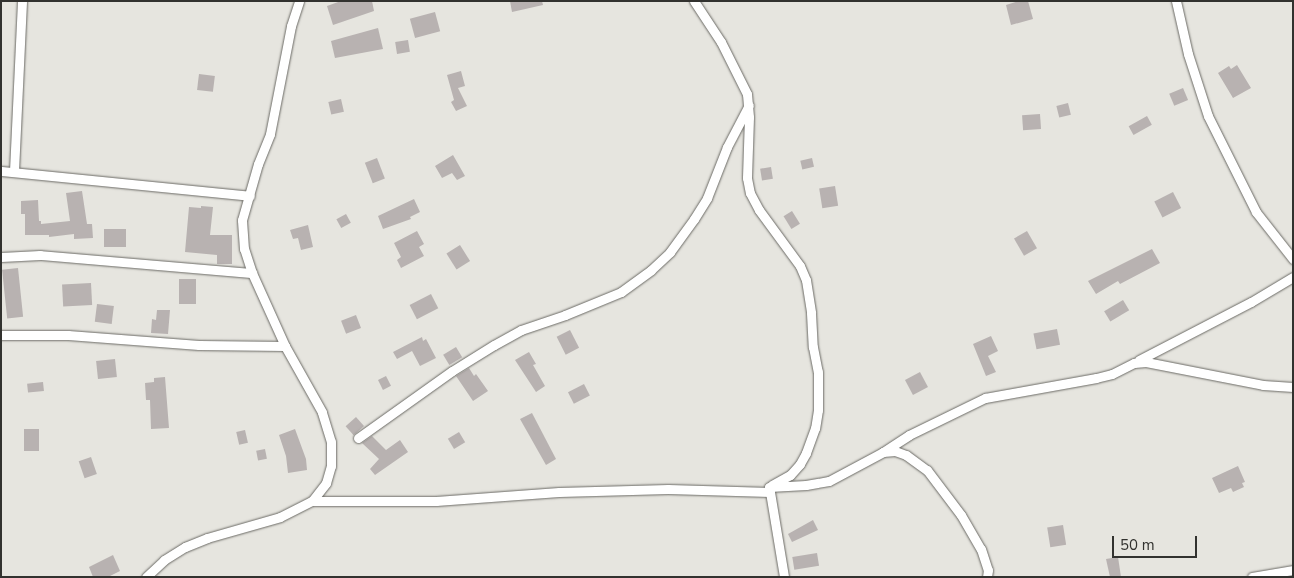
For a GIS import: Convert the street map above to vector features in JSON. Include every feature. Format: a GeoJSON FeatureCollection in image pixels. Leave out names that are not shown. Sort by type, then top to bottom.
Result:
{"type":"FeatureCollection","features":[{"type":"Feature","properties":{"kind":"street"},"geometry":{"type":"LineString","coordinates":[[14,171],[22,1]]}},
{"type":"Feature","properties":{"kind":"street"},"geometry":{"type":"LineString","coordinates":[[146,577],[164,560],[185,547],[207,538],[280,517],[312,500],[326,483],[331,466],[331,442],[322,412],[286,346],[252,273],[244,249],[242,220],[258,164],[270,134],[291,26],[299,1]]}},
{"type":"Feature","properties":{"kind":"street"},"geometry":{"type":"LineString","coordinates":[[694,1],[736,70],[747,94],[749,105],[746,178],[750,193],[759,210],[800,266],[806,280],[811,313],[813,347],[818,372],[818,410],[806,453],[790,475],[769,489]]}},
{"type":"Feature","properties":{"kind":"street"},"geometry":{"type":"LineString","coordinates":[[1176,1],[1188,54],[1208,116],[1256,212],[1293,259]]}},
{"type":"Feature","properties":{"kind":"street"},"geometry":{"type":"LineString","coordinates":[[358,438],[452,371],[494,345],[521,330],[566,315],[620,292],[651,270],[670,252],[707,198],[727,147],[749,105]]}},
{"type":"Feature","properties":{"kind":"street"},"geometry":{"type":"LineString","coordinates":[[1,171],[250,196]]}},
{"type":"Feature","properties":{"kind":"street"},"geometry":{"type":"LineString","coordinates":[[1,258],[40,255],[252,273]]}},
{"type":"Feature","properties":{"kind":"street"},"geometry":{"type":"LineString","coordinates":[[312,500],[436,501],[559,492],[769,489],[829,481],[883,452],[909,435],[985,398],[1112,374],[1251,302],[1293,277]]}},
{"type":"Feature","properties":{"kind":"street"},"geometry":{"type":"LineString","coordinates":[[1,334],[68,335],[199,345],[286,346]]}},
{"type":"Feature","properties":{"kind":"street"},"geometry":{"type":"LineString","coordinates":[[1134,363],[1146,362],[1263,385],[1293,387]]}},
{"type":"Feature","properties":{"kind":"street"},"geometry":{"type":"LineString","coordinates":[[883,452],[895,451],[906,455],[927,470],[961,515],[981,549],[988,570],[987,577]]}},
{"type":"Feature","properties":{"kind":"street"},"geometry":{"type":"LineString","coordinates":[[769,489],[784,577]]}},
{"type":"Feature","properties":{"kind":"street"},"geometry":{"type":"LineString","coordinates":[[1252,577],[1293,570]]}},
{"type":"Feature","properties":{"kind":"building"},"geometry":{"type":"Polygon","coordinates":[[[341,1],[372,1],[374,11],[333,25],[327,6],[341,1]]]}},
{"type":"Feature","properties":{"kind":"building"},"geometry":{"type":"Polygon","coordinates":[[[510,1],[542,1],[543,5],[512,12],[510,1]]]}},
{"type":"Feature","properties":{"kind":"building"},"geometry":{"type":"Polygon","coordinates":[[[1019,1],[1028,1],[1033,19],[1011,25],[1006,5],[1019,1]]]}},
{"type":"Feature","properties":{"kind":"building"},"geometry":{"type":"Polygon","coordinates":[[[435,12],[440,31],[415,38],[410,19],[435,12]]]}},
{"type":"Feature","properties":{"kind":"building"},"geometry":{"type":"Polygon","coordinates":[[[378,28],[383,49],[335,58],[331,41],[378,28]]]}},
{"type":"Feature","properties":{"kind":"building"},"geometry":{"type":"Polygon","coordinates":[[[408,40],[410,52],[397,54],[395,42],[408,40]]]}},
{"type":"Feature","properties":{"kind":"building"},"geometry":{"type":"Polygon","coordinates":[[[1237,65],[1251,88],[1233,98],[1218,73],[1229,66],[1231,69],[1237,65]]]}},
{"type":"Feature","properties":{"kind":"building"},"geometry":{"type":"Polygon","coordinates":[[[461,71],[465,86],[458,88],[467,106],[456,111],[451,102],[454,100],[447,75],[461,71]]]}},
{"type":"Feature","properties":{"kind":"building"},"geometry":{"type":"Polygon","coordinates":[[[199,74],[215,76],[213,92],[197,90],[199,74]]]}},
{"type":"Feature","properties":{"kind":"building"},"geometry":{"type":"Polygon","coordinates":[[[1183,88],[1188,100],[1174,106],[1169,94],[1183,88]]]}},
{"type":"Feature","properties":{"kind":"building"},"geometry":{"type":"Polygon","coordinates":[[[341,99],[344,112],[331,115],[328,102],[341,99]]]}},
{"type":"Feature","properties":{"kind":"building"},"geometry":{"type":"Polygon","coordinates":[[[1068,103],[1071,115],[1059,118],[1056,106],[1068,103]]]}},
{"type":"Feature","properties":{"kind":"building"},"geometry":{"type":"Polygon","coordinates":[[[1040,114],[1041,129],[1023,130],[1022,115],[1040,114]]]}},
{"type":"Feature","properties":{"kind":"building"},"geometry":{"type":"Polygon","coordinates":[[[1147,116],[1152,125],[1133,135],[1129,126],[1147,116]]]}},
{"type":"Feature","properties":{"kind":"building"},"geometry":{"type":"Polygon","coordinates":[[[453,155],[465,176],[457,180],[452,173],[442,178],[435,166],[453,155]]]}},
{"type":"Feature","properties":{"kind":"building"},"geometry":{"type":"Polygon","coordinates":[[[377,158],[385,179],[373,183],[365,163],[377,158]]]}},
{"type":"Feature","properties":{"kind":"building"},"geometry":{"type":"Polygon","coordinates":[[[812,158],[814,167],[802,169],[800,161],[812,158]]]}},
{"type":"Feature","properties":{"kind":"building"},"geometry":{"type":"Polygon","coordinates":[[[771,167],[773,179],[762,181],[760,169],[771,167]]]}},
{"type":"Feature","properties":{"kind":"building"},"geometry":{"type":"Polygon","coordinates":[[[835,186],[838,206],[822,208],[819,189],[835,186]]]}},
{"type":"Feature","properties":{"kind":"building"},"geometry":{"type":"Polygon","coordinates":[[[82,191],[87,224],[92,224],[93,238],[74,239],[74,234],[49,237],[49,235],[25,235],[25,214],[21,214],[21,201],[38,200],[39,221],[41,221],[41,224],[70,221],[66,193],[82,191]]]}},
{"type":"Feature","properties":{"kind":"building"},"geometry":{"type":"Polygon","coordinates":[[[1173,192],[1181,208],[1162,218],[1154,202],[1173,192]]]}},
{"type":"Feature","properties":{"kind":"building"},"geometry":{"type":"Polygon","coordinates":[[[414,199],[420,212],[410,217],[411,219],[383,229],[378,216],[414,199]]]}},
{"type":"Feature","properties":{"kind":"building"},"geometry":{"type":"Polygon","coordinates":[[[201,206],[213,207],[210,235],[232,235],[232,264],[217,264],[217,255],[185,252],[189,207],[201,208],[201,206]]]}},
{"type":"Feature","properties":{"kind":"building"},"geometry":{"type":"Polygon","coordinates":[[[792,211],[800,224],[791,229],[784,216],[792,211]]]}},
{"type":"Feature","properties":{"kind":"building"},"geometry":{"type":"Polygon","coordinates":[[[346,214],[351,223],[341,228],[336,219],[346,214]]]}},
{"type":"Feature","properties":{"kind":"building"},"geometry":{"type":"Polygon","coordinates":[[[308,225],[313,247],[301,250],[298,238],[293,239],[290,230],[308,225]]]}},
{"type":"Feature","properties":{"kind":"building"},"geometry":{"type":"Polygon","coordinates":[[[104,229],[126,229],[126,247],[104,247],[104,229]]]}},
{"type":"Feature","properties":{"kind":"building"},"geometry":{"type":"Polygon","coordinates":[[[417,231],[424,244],[419,247],[424,256],[401,268],[397,260],[401,257],[394,243],[417,231]]]}},
{"type":"Feature","properties":{"kind":"building"},"geometry":{"type":"Polygon","coordinates":[[[1027,231],[1037,248],[1024,256],[1014,238],[1027,231]]]}},
{"type":"Feature","properties":{"kind":"building"},"geometry":{"type":"Polygon","coordinates":[[[460,245],[470,261],[456,270],[446,253],[460,245]]]}},
{"type":"Feature","properties":{"kind":"building"},"geometry":{"type":"Polygon","coordinates":[[[1152,249],[1160,263],[1120,284],[1118,281],[1096,294],[1088,281],[1152,249]]]}},
{"type":"Feature","properties":{"kind":"building"},"geometry":{"type":"Polygon","coordinates":[[[18,268],[23,317],[7,318],[2,270],[18,268]]]}},
{"type":"Feature","properties":{"kind":"building"},"geometry":{"type":"Polygon","coordinates":[[[179,279],[196,279],[196,304],[179,304],[179,279]]]}},
{"type":"Feature","properties":{"kind":"building"},"geometry":{"type":"Polygon","coordinates":[[[91,283],[92,305],[63,306],[62,285],[91,283]]]}},
{"type":"Feature","properties":{"kind":"building"},"geometry":{"type":"Polygon","coordinates":[[[431,294],[438,308],[417,319],[410,305],[431,294]]]}},
{"type":"Feature","properties":{"kind":"building"},"geometry":{"type":"Polygon","coordinates":[[[1123,300],[1129,310],[1110,322],[1104,311],[1123,300]]]}},
{"type":"Feature","properties":{"kind":"building"},"geometry":{"type":"Polygon","coordinates":[[[97,304],[114,306],[112,324],[95,322],[97,304]]]}},
{"type":"Feature","properties":{"kind":"building"},"geometry":{"type":"Polygon","coordinates":[[[157,310],[170,310],[168,334],[151,333],[152,319],[156,320],[157,310]]]}},
{"type":"Feature","properties":{"kind":"building"},"geometry":{"type":"Polygon","coordinates":[[[356,315],[361,328],[346,334],[341,321],[356,315]]]}},
{"type":"Feature","properties":{"kind":"building"},"geometry":{"type":"Polygon","coordinates":[[[1057,329],[1060,345],[1036,349],[1033,334],[1057,329]]]}},
{"type":"Feature","properties":{"kind":"building"},"geometry":{"type":"Polygon","coordinates":[[[570,330],[579,348],[566,355],[557,337],[570,330]]]}},
{"type":"Feature","properties":{"kind":"building"},"geometry":{"type":"Polygon","coordinates":[[[991,336],[998,351],[988,356],[996,372],[986,376],[973,344],[991,336]]]}},
{"type":"Feature","properties":{"kind":"building"},"geometry":{"type":"Polygon","coordinates":[[[422,337],[423,341],[426,339],[436,358],[420,366],[412,351],[397,359],[393,352],[422,337]]]}},
{"type":"Feature","properties":{"kind":"building"},"geometry":{"type":"Polygon","coordinates":[[[456,347],[462,357],[449,365],[443,355],[456,347]]]}},
{"type":"Feature","properties":{"kind":"building"},"geometry":{"type":"Polygon","coordinates":[[[529,352],[536,364],[533,365],[545,386],[536,392],[515,360],[529,352]]]}},
{"type":"Feature","properties":{"kind":"building"},"geometry":{"type":"Polygon","coordinates":[[[115,359],[117,377],[98,379],[96,361],[115,359]]]}},
{"type":"Feature","properties":{"kind":"building"},"geometry":{"type":"Polygon","coordinates":[[[469,368],[474,376],[476,374],[488,391],[473,401],[456,376],[469,368]]]}},
{"type":"Feature","properties":{"kind":"building"},"geometry":{"type":"Polygon","coordinates":[[[920,372],[928,387],[913,395],[905,380],[920,372]]]}},
{"type":"Feature","properties":{"kind":"building"},"geometry":{"type":"Polygon","coordinates":[[[386,376],[391,386],[383,390],[378,380],[386,376]]]}},
{"type":"Feature","properties":{"kind":"building"},"geometry":{"type":"Polygon","coordinates":[[[165,377],[169,428],[151,429],[150,400],[146,400],[145,383],[154,382],[154,378],[165,377]]]}},
{"type":"Feature","properties":{"kind":"building"},"geometry":{"type":"Polygon","coordinates":[[[43,382],[44,391],[28,393],[27,384],[43,382]]]}},
{"type":"Feature","properties":{"kind":"building"},"geometry":{"type":"Polygon","coordinates":[[[584,384],[590,396],[574,404],[568,392],[584,384]]]}},
{"type":"Feature","properties":{"kind":"building"},"geometry":{"type":"Polygon","coordinates":[[[532,413],[556,459],[546,465],[520,419],[532,413]]]}},
{"type":"Feature","properties":{"kind":"building"},"geometry":{"type":"Polygon","coordinates":[[[356,417],[364,426],[354,435],[346,426],[356,417]]]}},
{"type":"Feature","properties":{"kind":"building"},"geometry":{"type":"Polygon","coordinates":[[[24,429],[39,429],[39,451],[24,451],[24,429]]]}},
{"type":"Feature","properties":{"kind":"building"},"geometry":{"type":"Polygon","coordinates":[[[295,429],[306,459],[307,470],[288,473],[286,456],[279,435],[295,429]]]}},
{"type":"Feature","properties":{"kind":"building"},"geometry":{"type":"Polygon","coordinates":[[[245,430],[248,443],[239,445],[236,432],[245,430]]]}},
{"type":"Feature","properties":{"kind":"building"},"geometry":{"type":"Polygon","coordinates":[[[459,432],[465,442],[454,449],[448,439],[459,432]]]}},
{"type":"Feature","properties":{"kind":"building"},"geometry":{"type":"Polygon","coordinates":[[[372,436],[386,450],[400,440],[408,452],[375,475],[370,469],[379,459],[362,443],[372,436]]]}},
{"type":"Feature","properties":{"kind":"building"},"geometry":{"type":"Polygon","coordinates":[[[265,449],[267,459],[258,461],[256,451],[265,449]]]}},
{"type":"Feature","properties":{"kind":"building"},"geometry":{"type":"Polygon","coordinates":[[[91,457],[97,474],[85,478],[79,461],[91,457]]]}},
{"type":"Feature","properties":{"kind":"building"},"geometry":{"type":"Polygon","coordinates":[[[1238,466],[1245,482],[1242,483],[1244,487],[1233,492],[1231,488],[1219,493],[1212,478],[1238,466]]]}},
{"type":"Feature","properties":{"kind":"building"},"geometry":{"type":"Polygon","coordinates":[[[813,520],[818,530],[792,542],[788,534],[813,520]]]}},
{"type":"Feature","properties":{"kind":"building"},"geometry":{"type":"Polygon","coordinates":[[[1063,525],[1066,545],[1050,547],[1047,528],[1063,525]]]}},
{"type":"Feature","properties":{"kind":"building"},"geometry":{"type":"Polygon","coordinates":[[[817,553],[819,566],[794,570],[792,557],[817,553]]]}},
{"type":"Feature","properties":{"kind":"building"},"geometry":{"type":"Polygon","coordinates":[[[113,555],[120,571],[108,577],[93,577],[89,567],[113,555]]]}},
{"type":"Feature","properties":{"kind":"building"},"geometry":{"type":"Polygon","coordinates":[[[1118,557],[1121,577],[1110,577],[1106,559],[1118,557]]]}}]}
